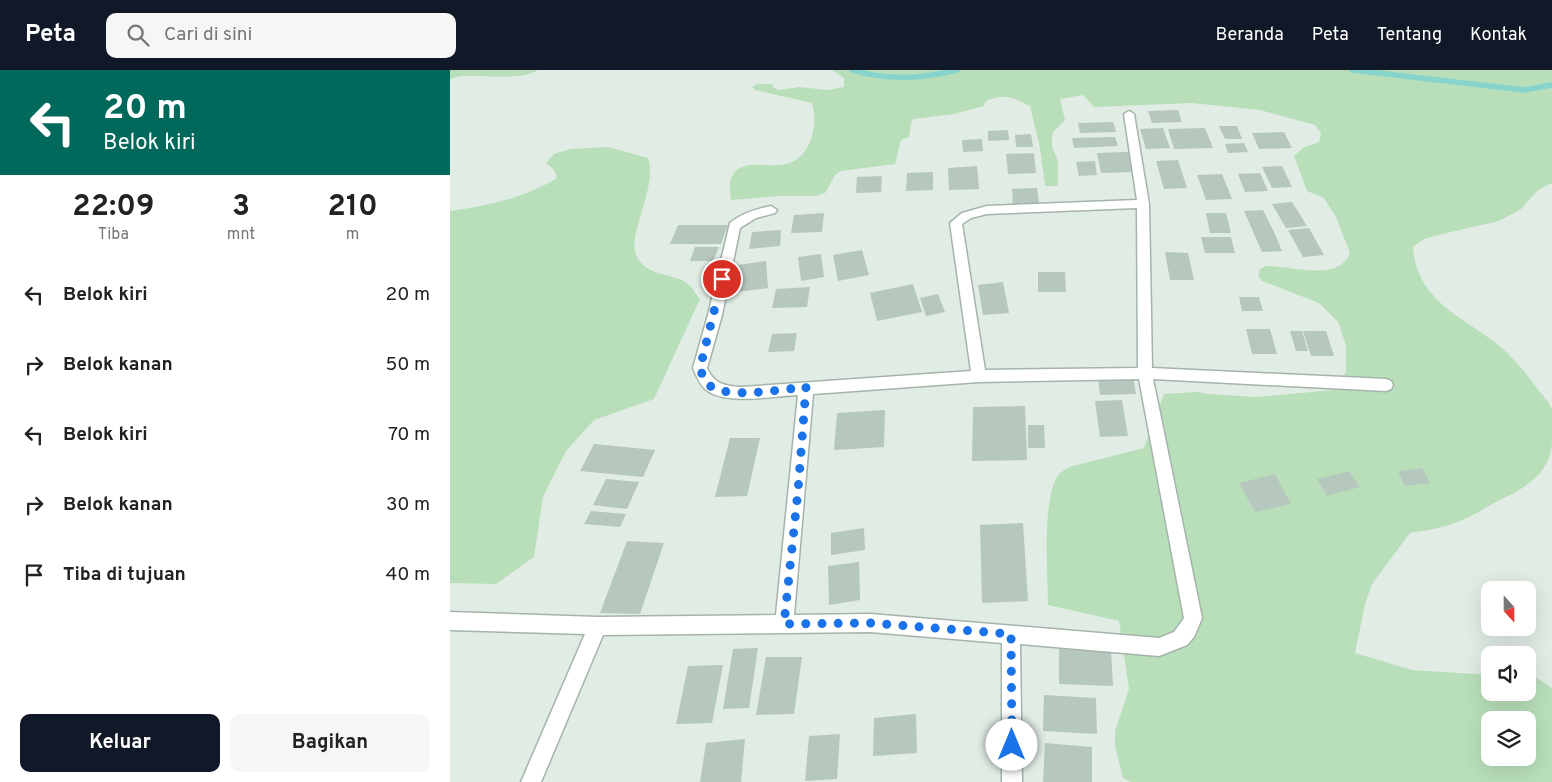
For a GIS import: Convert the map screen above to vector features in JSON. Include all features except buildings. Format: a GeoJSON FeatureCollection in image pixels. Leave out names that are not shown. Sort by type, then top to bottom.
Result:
{"type":"FeatureCollection","features":[{"type":"Feature","properties":{"kind":"street"},"geometry":{"type":"LineString","coordinates":[[450,621],[598,626],[870,623],[1159,648],[1177,642],[1188,632],[1193,618],[1145,373],[1143,204],[1130,114]]}},
{"type":"Feature","properties":{"kind":"street"},"geometry":{"type":"LineString","coordinates":[[980,376],[956,223],[964,215],[987,210],[1143,204]]}},
{"type":"Feature","properties":{"kind":"street"},"geometry":{"type":"LineString","coordinates":[[771,210],[752,214],[741,219],[734,226],[715,315],[700,368],[709,386],[721,391],[741,393],[980,376],[1145,373],[1386,385]]}},
{"type":"Feature","properties":{"kind":"street"},"geometry":{"type":"LineString","coordinates":[[784,624],[798,491],[806,387]]}},
{"type":"Feature","properties":{"kind":"street"},"geometry":{"type":"LineString","coordinates":[[531,782],[598,626]]}},
{"type":"Feature","properties":{"kind":"street"},"geometry":{"type":"LineString","coordinates":[[1011,634],[1012,782]]}},
{"type":"Feature","properties":{"kind":"green space"},"geometry":{"type":"Polygon","coordinates":[[[450,70],[538,70],[517,76],[467,76],[450,79],[450,70]]]}},
{"type":"Feature","properties":{"kind":"green space"},"geometry":{"type":"Polygon","coordinates":[[[832,70],[1552,70],[1552,183],[1538,190],[1521,209],[1499,221],[1424,239],[1413,247],[1416,266],[1423,282],[1433,295],[1445,307],[1502,348],[1522,368],[1548,402],[1552,410],[1552,440],[1548,459],[1539,474],[1525,486],[1471,516],[1441,527],[1410,533],[1372,584],[1365,604],[1355,653],[1412,670],[1481,674],[1481,701],[1536,701],[1536,677],[1552,688],[1552,782],[1131,782],[1123,778],[1115,746],[1115,731],[1129,689],[1119,621],[1048,605],[1048,518],[1053,485],[1059,474],[1069,467],[1144,448],[1164,394],[1198,392],[1256,397],[1333,390],[1346,372],[1346,345],[1338,322],[1319,303],[1262,281],[1258,275],[1260,269],[1266,266],[1312,270],[1335,268],[1344,262],[1350,253],[1336,217],[1324,198],[1307,191],[1294,156],[1303,148],[1319,142],[1321,133],[1315,125],[1260,110],[1192,103],[1094,107],[1083,95],[1060,99],[1065,120],[1053,132],[1052,137],[1052,147],[1058,161],[1058,186],[1045,186],[1040,148],[1030,106],[1008,97],[997,97],[985,102],[984,106],[954,114],[914,119],[911,123],[909,137],[901,140],[895,164],[841,171],[835,175],[825,193],[816,196],[779,196],[731,200],[730,183],[732,176],[741,167],[750,165],[782,165],[792,162],[801,156],[809,144],[814,129],[812,103],[755,90],[752,87],[758,84],[772,84],[774,88],[779,90],[799,87],[829,90],[844,87],[844,78],[832,70]]]}},
{"type":"Feature","properties":{"kind":"green space"},"geometry":{"type":"Polygon","coordinates":[[[608,147],[648,158],[650,170],[649,183],[635,235],[634,246],[640,262],[653,271],[682,280],[690,286],[700,299],[654,399],[594,420],[566,451],[543,497],[534,557],[496,584],[450,583],[450,211],[478,207],[519,196],[557,178],[554,170],[546,163],[554,154],[571,149],[608,147]]]}},
{"type":"Feature","properties":{"kind":"waterway"},"geometry":{"type":"LineString","coordinates":[[852,70],[865,74],[904,78],[957,70]]}},
{"type":"Feature","properties":{"kind":"waterway"},"geometry":{"type":"LineString","coordinates":[[1352,70],[1524,90],[1552,85]]}},
{"type":"Feature","properties":{"kind":"route"},"geometry":{"type":"LineString","coordinates":[[722,279],[715,315],[709,330],[700,368],[709,386],[721,391],[741,393],[806,387],[798,491],[784,624],[870,623],[1011,634],[1012,745]]}}]}
